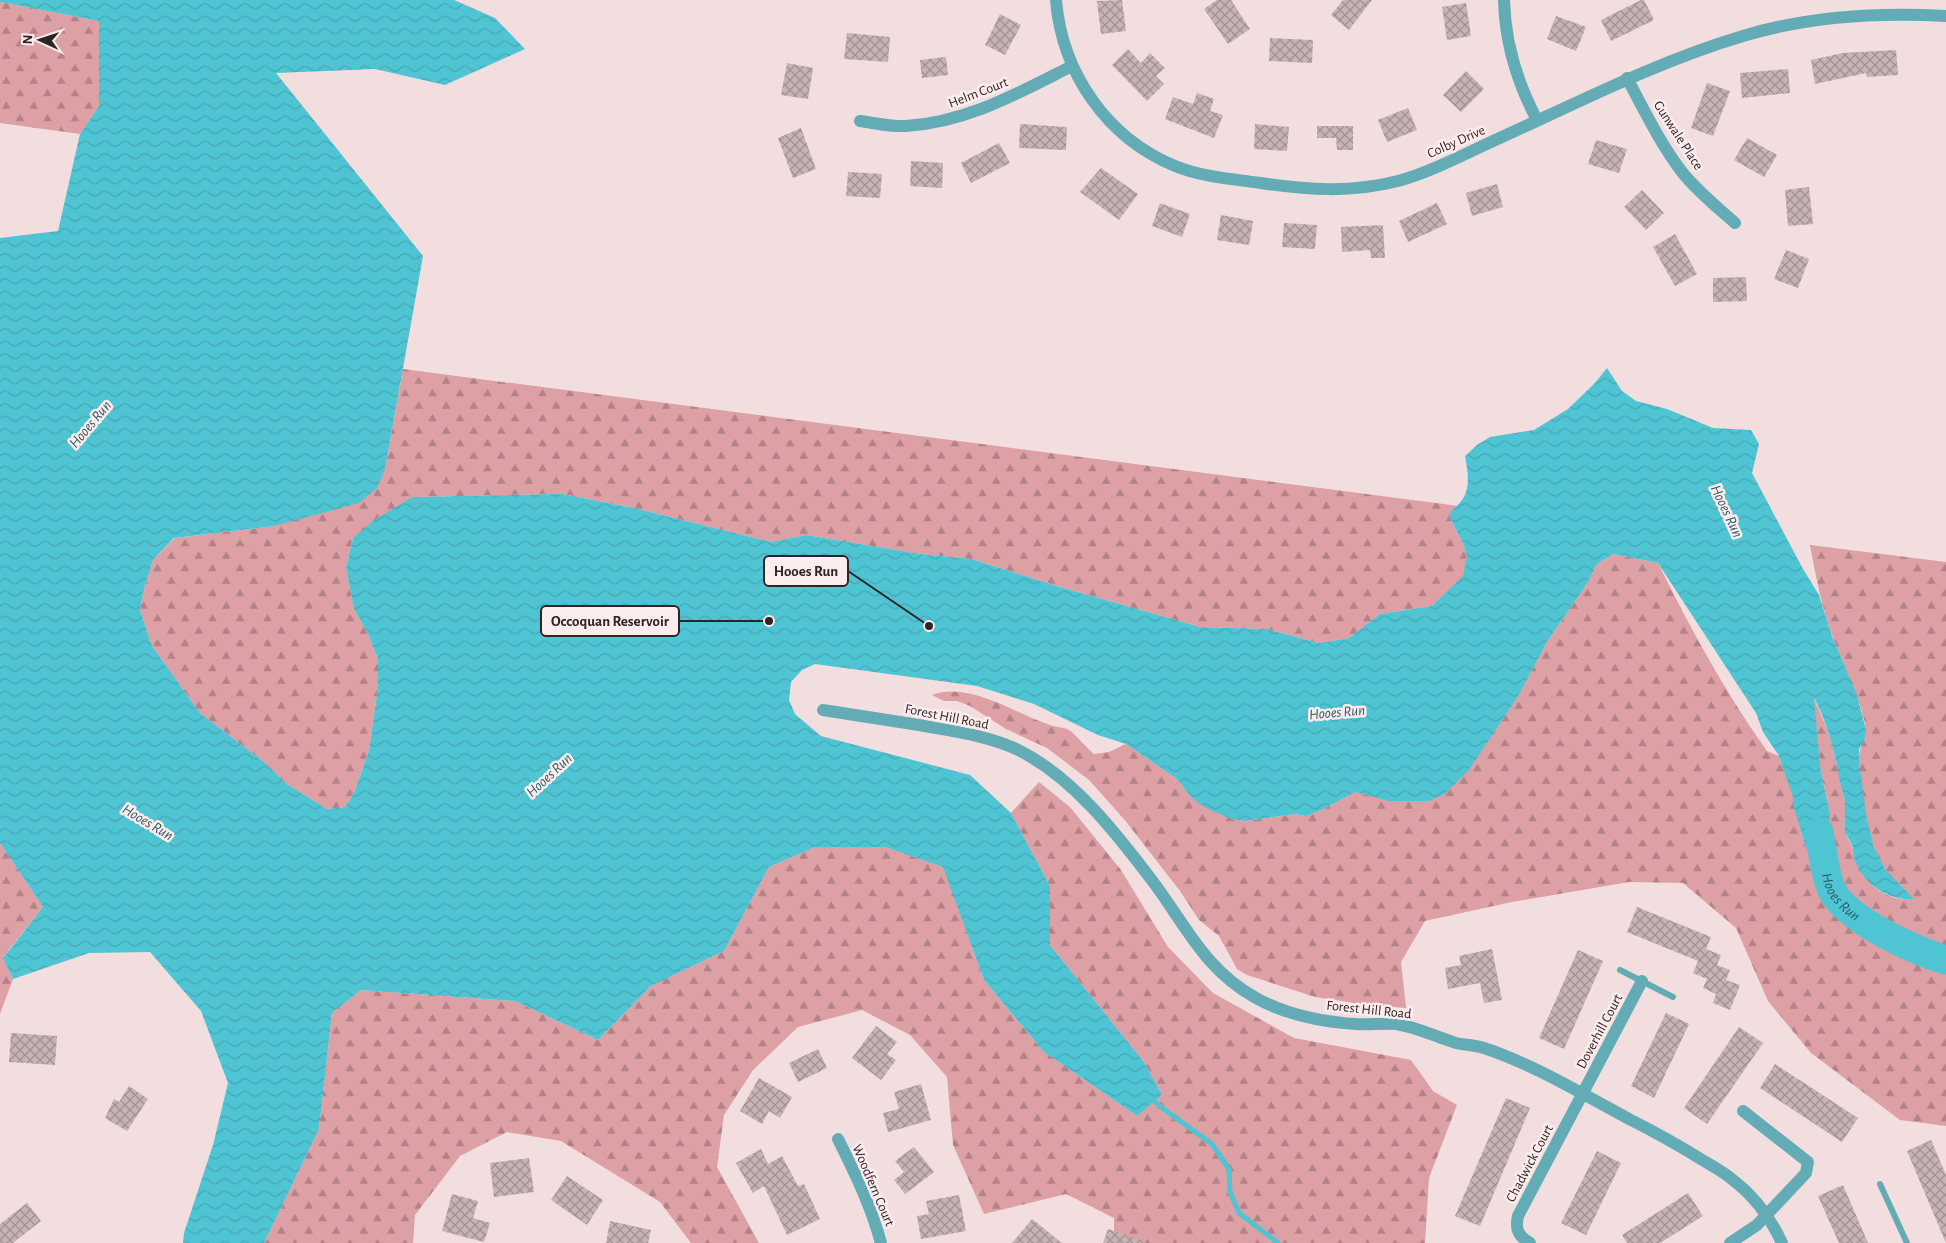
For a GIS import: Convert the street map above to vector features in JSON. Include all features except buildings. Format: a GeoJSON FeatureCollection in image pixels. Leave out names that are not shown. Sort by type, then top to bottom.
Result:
{"type":"FeatureCollection","features":[{"type":"Feature","properties":{"kind":"street","name":"Colby Drive"},"geometry":{"type":"LineString","coordinates":[[1056,0],[1064,44],[1080,83],[1112,124],[1132,141],[1154,156],[1177,167],[1202,174],[1303,190],[1366,188],[1420,174],[1627,78],[1688,54],[1745,35],[1783,26],[1837,17],[1910,14],[1946,16]]}},
{"type":"Feature","properties":{"kind":"street"},"geometry":{"type":"LineString","coordinates":[[1504,0],[1507,37],[1513,66],[1523,94],[1537,120]]}},
{"type":"Feature","properties":{"kind":"street","name":"Helm Court"},"geometry":{"type":"LineString","coordinates":[[860,121],[905,126],[943,121],[971,114],[993,106],[1072,66]]}},
{"type":"Feature","properties":{"kind":"street","name":"Gunwale Place"},"geometry":{"type":"LineString","coordinates":[[1627,78],[1656,131],[1683,173],[1735,223]]}},
{"type":"Feature","properties":{"kind":"street","name":"Forest Hill Road"},"geometry":{"type":"LineString","coordinates":[[823,710],[983,737],[1014,748],[1039,762],[1061,778],[1082,798],[1122,842],[1155,885],[1197,947],[1210,963],[1233,984],[1255,998],[1296,1014],[1322,1020],[1355,1024],[1395,1024],[1434,1034],[1456,1043],[1481,1047],[1539,1071],[1669,1140],[1731,1178],[1747,1191],[1767,1215],[1782,1243]]}},
{"type":"Feature","properties":{"kind":"street","name":"Doverhill Court"},"geometry":{"type":"LineString","coordinates":[[1582,1094],[1642,981]]}},
{"type":"Feature","properties":{"kind":"street","name":"Chadwick Court"},"geometry":{"type":"LineString","coordinates":[[1530,1243],[1522,1238],[1518,1232],[1516,1225],[1518,1216],[1582,1094]]}},
{"type":"Feature","properties":{"kind":"street"},"geometry":{"type":"LineString","coordinates":[[1730,1243],[1757,1225],[1767,1215],[1806,1173],[1808,1162],[1743,1111]]}},
{"type":"Feature","properties":{"kind":"street","name":"Woodfern Court"},"geometry":{"type":"LineString","coordinates":[[838,1139],[861,1186],[876,1224],[881,1243]]}},
{"type":"Feature","properties":{"kind":"lane"},"geometry":{"type":"LineString","coordinates":[[1620,970],[1672,997]]}},
{"type":"Feature","properties":{"kind":"lane"},"geometry":{"type":"LineString","coordinates":[[1880,1184],[1907,1243]]}},
{"type":"Feature","properties":{"kind":"green space"},"geometry":{"type":"Polygon","coordinates":[[[0,2],[99,21],[99,106],[80,134],[0,123],[0,2]]]}},
{"type":"Feature","properties":{"kind":"green space"},"geometry":{"type":"Polygon","coordinates":[[[403,369],[1459,506],[1452,511],[1450,518],[1463,543],[1467,556],[1464,576],[1432,606],[1380,614],[1349,638],[1319,643],[1266,629],[1200,627],[1060,587],[972,559],[921,554],[806,535],[771,542],[638,509],[563,494],[412,497],[353,538],[346,568],[354,609],[368,634],[378,659],[378,688],[369,751],[354,793],[345,807],[327,809],[287,784],[263,761],[200,713],[152,646],[140,610],[153,560],[175,538],[274,526],[385,469],[403,369]]]}},
{"type":"Feature","properties":{"kind":"green space"},"geometry":{"type":"Polygon","coordinates":[[[1810,545],[1946,562],[1946,1126],[1900,1120],[1811,1053],[1768,1001],[1736,928],[1683,883],[1629,882],[1512,902],[1425,921],[1401,962],[1406,1008],[1368,1005],[1315,997],[1247,975],[1237,969],[1219,936],[1199,920],[1180,891],[1124,819],[1089,780],[1047,748],[1006,729],[970,706],[957,701],[944,701],[932,695],[946,692],[961,692],[977,695],[1052,726],[1069,730],[1094,754],[1109,752],[1126,744],[1177,779],[1190,796],[1246,821],[1295,814],[1306,816],[1322,810],[1355,792],[1363,793],[1469,769],[1519,695],[1547,642],[1588,582],[1597,564],[1613,554],[1658,563],[1722,683],[1767,751],[1779,756],[1793,792],[1803,838],[1811,855],[1826,871],[1830,813],[1821,773],[1813,697],[1832,745],[1843,787],[1846,834],[1856,858],[1866,877],[1881,892],[1901,899],[1913,899],[1885,869],[1869,832],[1861,789],[1859,762],[1865,732],[1864,719],[1826,617],[1810,545]]]}},
{"type":"Feature","properties":{"kind":"green space"},"geometry":{"type":"Polygon","coordinates":[[[1039,782],[1070,807],[1121,870],[1168,947],[1213,993],[1294,1038],[1411,1060],[1433,1091],[1457,1105],[1429,1178],[1425,1243],[1114,1243],[1114,1218],[1066,1194],[984,1214],[953,1145],[947,1077],[910,1035],[862,1010],[798,1027],[753,1070],[724,1115],[717,1167],[759,1243],[691,1243],[660,1202],[561,1141],[507,1132],[460,1156],[415,1215],[413,1243],[264,1243],[319,1129],[332,1013],[361,990],[515,1001],[598,1040],[651,986],[724,951],[769,867],[815,847],[885,847],[944,867],[984,980],[1043,1051],[1137,1116],[1162,1095],[1144,1062],[1050,945],[1050,886],[1011,813],[1039,782]]]}},
{"type":"Feature","properties":{"kind":"green space"},"geometry":{"type":"Polygon","coordinates":[[[0,843],[43,907],[3,957],[13,979],[0,1014],[0,843]]]}},
{"type":"Feature","properties":{"kind":"water"},"geometry":{"type":"Polygon","coordinates":[[[0,0],[454,0],[495,18],[525,49],[445,85],[375,69],[276,73],[423,256],[385,469],[377,488],[359,503],[274,526],[174,538],[153,560],[140,610],[152,646],[200,713],[263,761],[287,784],[327,809],[345,807],[354,793],[369,751],[378,688],[378,659],[368,634],[354,609],[346,568],[353,538],[373,521],[412,497],[563,494],[638,509],[771,542],[806,535],[921,554],[972,559],[1060,587],[1200,627],[1266,629],[1319,643],[1349,638],[1380,614],[1432,606],[1463,576],[1467,556],[1463,543],[1450,518],[1451,511],[1463,499],[1466,493],[1468,479],[1465,456],[1490,437],[1534,430],[1568,409],[1595,383],[1607,368],[1622,391],[1636,401],[1667,409],[1713,428],[1751,430],[1759,444],[1752,473],[1803,569],[1819,595],[1832,636],[1857,695],[1866,730],[1864,742],[1859,749],[1859,762],[1867,820],[1874,847],[1885,869],[1914,899],[1888,895],[1872,885],[1860,871],[1854,859],[1852,845],[1845,831],[1845,804],[1833,750],[1827,728],[1814,698],[1821,773],[1830,813],[1827,871],[1806,848],[1794,808],[1793,797],[1779,756],[1763,732],[1756,713],[1658,563],[1613,554],[1597,564],[1588,582],[1547,642],[1519,695],[1469,770],[1445,794],[1429,801],[1389,801],[1355,792],[1322,810],[1306,816],[1295,814],[1246,821],[1231,819],[1204,807],[1190,796],[1177,779],[1126,744],[1098,735],[1034,704],[977,686],[815,664],[802,670],[791,682],[789,700],[795,714],[821,736],[970,775],[1011,813],[1050,886],[1050,945],[1144,1062],[1162,1095],[1137,1116],[1043,1051],[984,980],[943,867],[885,847],[815,847],[769,867],[724,951],[651,986],[598,1040],[515,1001],[361,990],[332,1013],[319,1129],[264,1243],[183,1243],[184,1233],[213,1145],[228,1083],[201,1011],[150,952],[89,953],[13,979],[3,958],[43,907],[0,843],[0,238],[58,231],[80,134],[99,106],[99,21],[0,2],[0,0]]]}},
{"type":"Feature","properties":{"kind":"waterway","name":"Hooes Run"},"geometry":{"type":"LineString","coordinates":[[1819,832],[1825,868],[1831,888],[1838,900],[1865,922],[1882,932],[1917,949],[1946,960]]}},
{"type":"Feature","properties":{"kind":"waterway"},"geometry":{"type":"LineString","coordinates":[[1151,1098],[1212,1144],[1229,1169],[1230,1192],[1239,1213],[1278,1243]]}},
{"type":"Feature","properties":{"kind":"place","name":"Occoquan Reservoir"},"geometry":{"type":"Point","coordinates":[769,621]}},
{"type":"Feature","properties":{"kind":"place","name":"Hooes Run"},"geometry":{"type":"Point","coordinates":[929,626]}}]}
